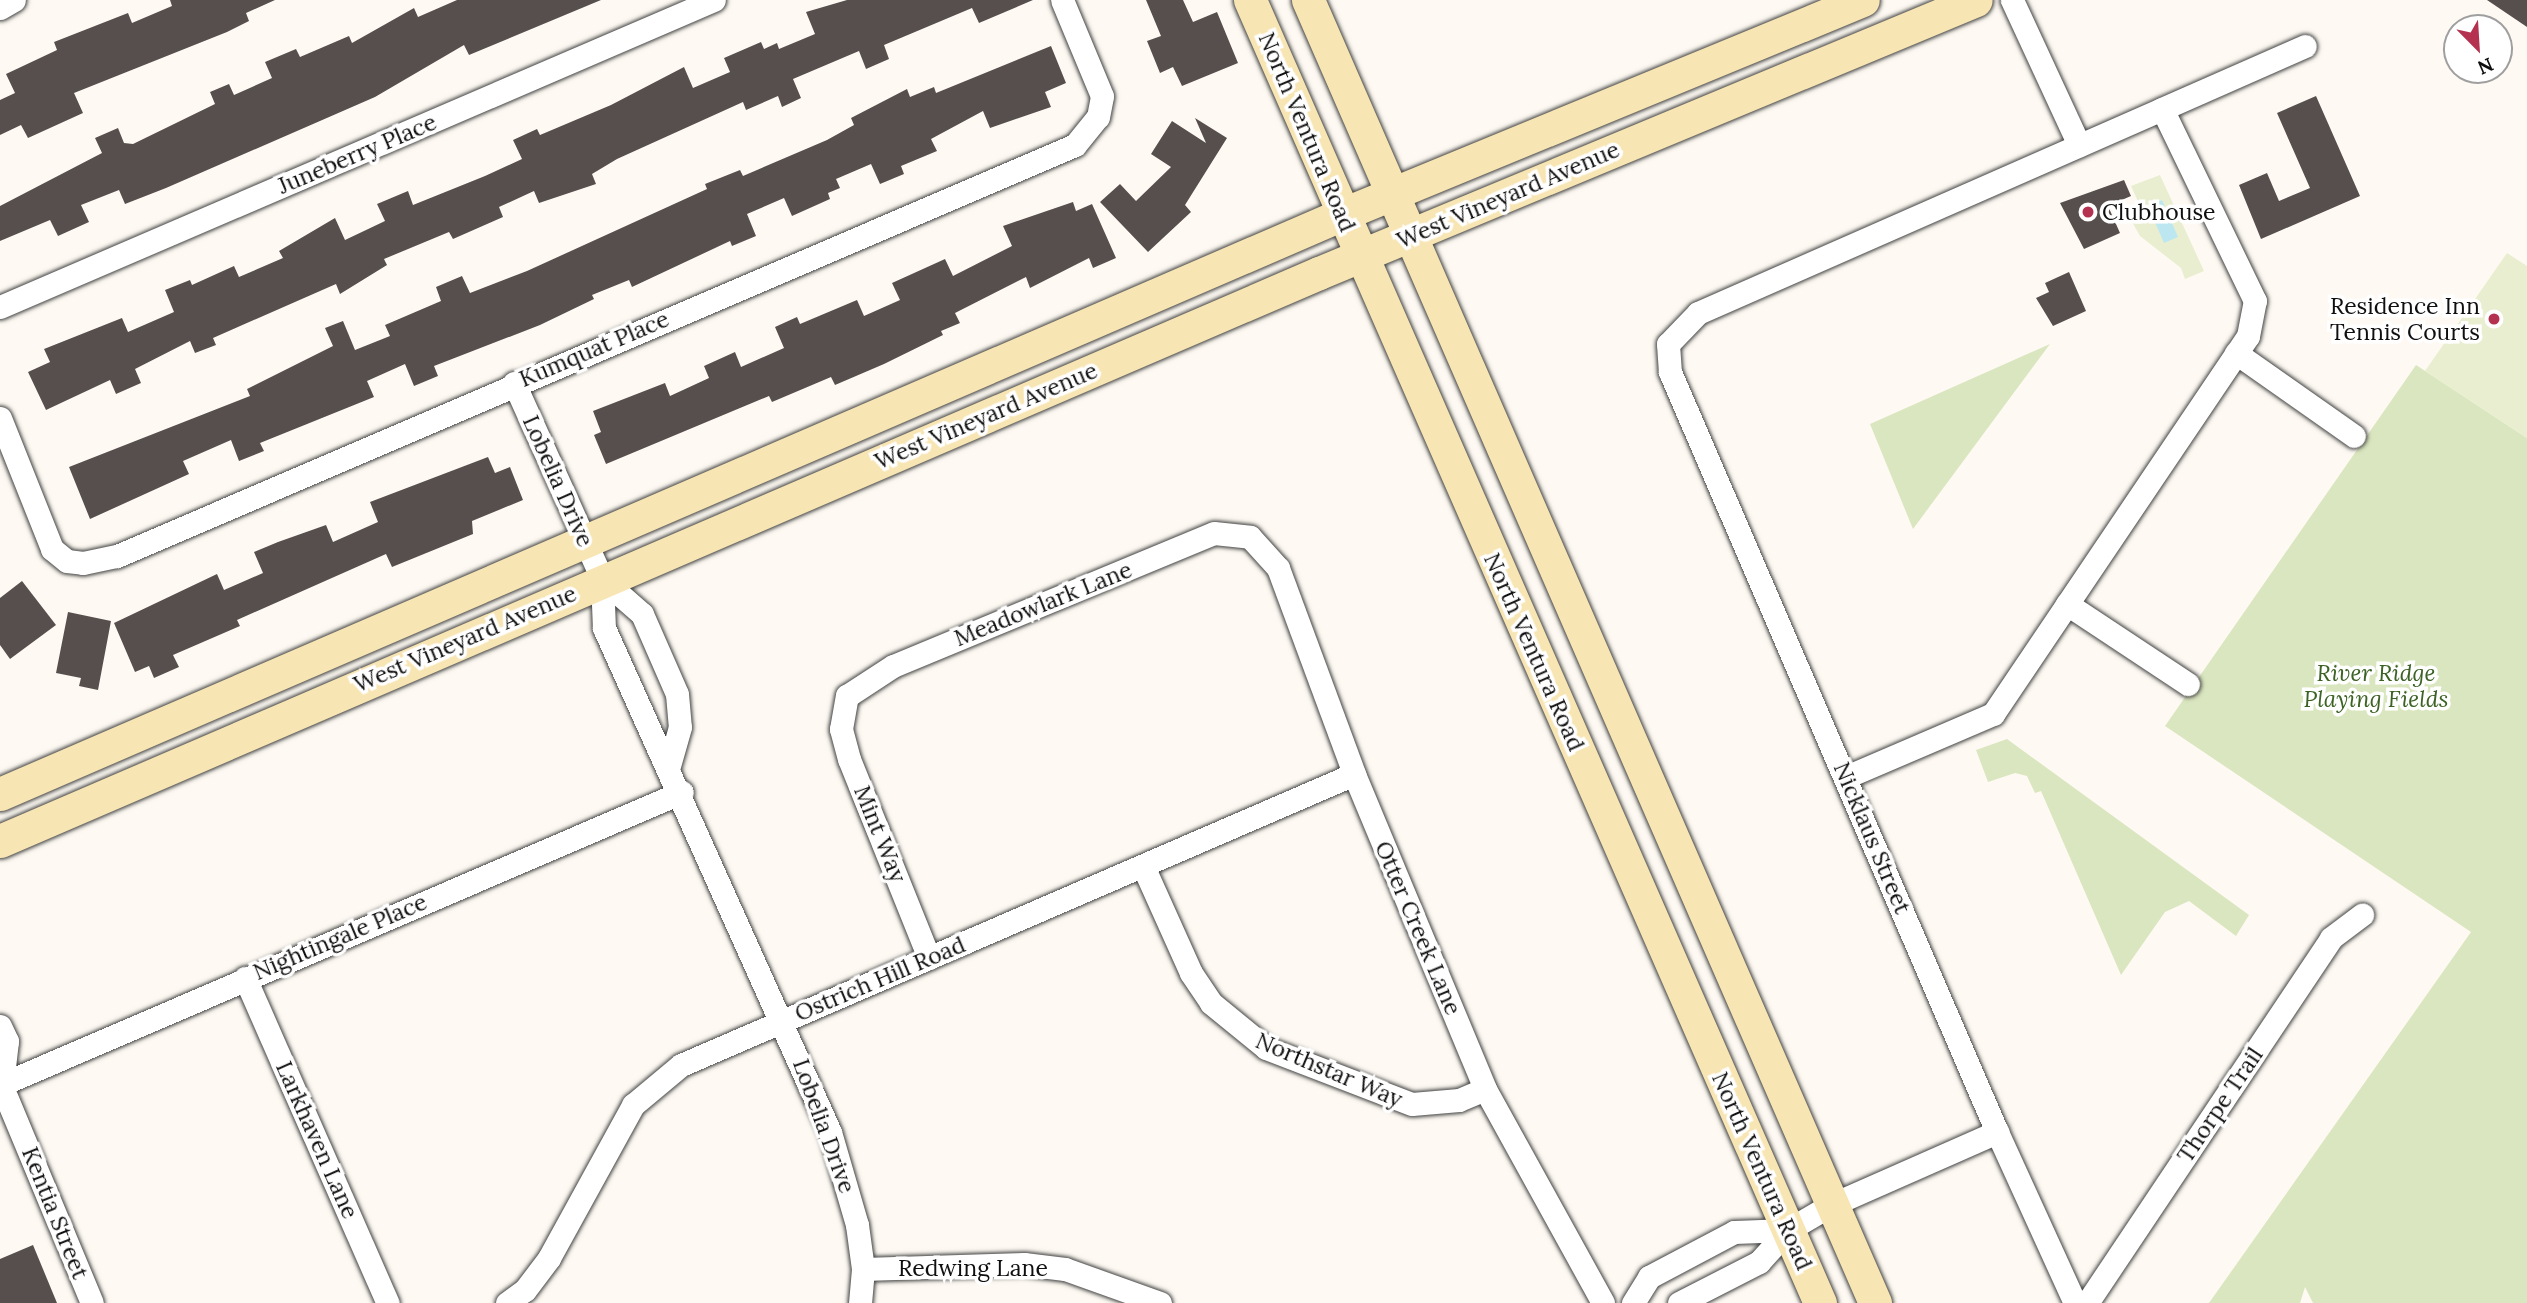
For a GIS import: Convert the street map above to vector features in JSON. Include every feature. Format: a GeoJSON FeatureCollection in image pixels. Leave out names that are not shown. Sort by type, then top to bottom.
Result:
{"type":"FeatureCollection","features":[{"type":"Feature","properties":{"kind":"main road","name":"North Ventura Road"},"geometry":{"type":"LineString","coordinates":[[1250,0],[1820,1303]]}},
{"type":"Feature","properties":{"kind":"main road","name":"North Ventura Road"},"geometry":{"type":"LineString","coordinates":[[1308,0],[1829,1206],[1875,1303]]}},
{"type":"Feature","properties":{"kind":"main road","name":"West Vineyard Avenue"},"geometry":{"type":"LineString","coordinates":[[0,794],[1343,214],[1863,0]]}},
{"type":"Feature","properties":{"kind":"main road","name":"West Vineyard Avenue"},"geometry":{"type":"LineString","coordinates":[[0,841],[602,579],[1360,256],[1976,0]]}},
{"type":"Feature","properties":{"kind":"street"},"geometry":{"type":"LineString","coordinates":[[0,8],[14,0]]}},
{"type":"Feature","properties":{"kind":"street","name":"Juneberry Place"},"geometry":{"type":"LineString","coordinates":[[0,307],[714,0]]}},
{"type":"Feature","properties":{"kind":"street","name":"Kumquat Place"},"geometry":{"type":"LineString","coordinates":[[0,418],[52,549],[67,561],[96,561],[189,527],[514,383],[1076,145],[1089,132],[1102,96],[1062,0]]}},
{"type":"Feature","properties":{"kind":"street"},"geometry":{"type":"LineString","coordinates":[[2012,0],[2079,145],[2305,46]]}},
{"type":"Feature","properties":{"kind":"street"},"geometry":{"type":"LineString","coordinates":[[1846,777],[1993,714],[2248,336],[2255,301],[2162,109]]}},
{"type":"Feature","properties":{"kind":"street","name":"Nicklaus Street"},"geometry":{"type":"LineString","coordinates":[[2075,1303],[1997,1132],[1670,373],[1668,344],[1698,313],[2079,145]]}},
{"type":"Feature","properties":{"kind":"street"},"geometry":{"type":"LineString","coordinates":[[2236,353],[2354,436]]}},
{"type":"Feature","properties":{"kind":"street","name":"Lobelia Drive"},"geometry":{"type":"LineString","coordinates":[[514,383],[602,579],[604,628],[682,792],[784,1020],[847,1180],[863,1269],[860,1303]]}},
{"type":"Feature","properties":{"kind":"street","name":"Meadowlark Lane"},"geometry":{"type":"LineString","coordinates":[[842,707],[847,696],[893,666],[1214,533],[1229,532],[1257,542]]}},
{"type":"Feature","properties":{"kind":"street","name":"Otter Creek Lane"},"geometry":{"type":"LineString","coordinates":[[1257,542],[1278,568],[1354,774],[1485,1089],[1603,1303]]}},
{"type":"Feature","properties":{"kind":"street","name":"Lobelia Drive"},"geometry":{"type":"LineString","coordinates":[[602,579],[642,614],[677,694],[680,727],[669,766]]}},
{"type":"Feature","properties":{"kind":"street"},"geometry":{"type":"LineString","coordinates":[[2067,604],[2188,684]]}},
{"type":"Feature","properties":{"kind":"street","name":"Mint Way"},"geometry":{"type":"LineString","coordinates":[[842,707],[849,759],[929,958]]}},
{"type":"Feature","properties":{"kind":"street","name":"Ostrich Hill Road"},"geometry":{"type":"LineString","coordinates":[[507,1303],[525,1290],[549,1258],[633,1105],[681,1065],[1354,774]]}},
{"type":"Feature","properties":{"kind":"street","name":"Nightingale Place"},"geometry":{"type":"LineString","coordinates":[[1,1084],[682,792]]}},
{"type":"Feature","properties":{"kind":"street","name":"Northstar Way"},"geometry":{"type":"LineString","coordinates":[[1143,866],[1191,973],[1211,1003],[1266,1048],[1412,1104],[1460,1100],[1485,1089]]}},
{"type":"Feature","properties":{"kind":"street","name":"Thorpe Trail"},"geometry":{"type":"LineString","coordinates":[[2087,1303],[2331,938],[2362,915]]}},
{"type":"Feature","properties":{"kind":"street","name":"Larkhaven Lane"},"geometry":{"type":"LineString","coordinates":[[245,978],[388,1303]]}},
{"type":"Feature","properties":{"kind":"street","name":"Kentia Street"},"geometry":{"type":"LineString","coordinates":[[0,1026],[7,1041],[1,1084],[92,1303]]}},
{"type":"Feature","properties":{"kind":"street"},"geometry":{"type":"LineString","coordinates":[[1679,1303],[1759,1262],[1788,1230],[1829,1206],[1997,1132]]}},
{"type":"Feature","properties":{"kind":"street"},"geometry":{"type":"LineString","coordinates":[[1633,1303],[1649,1277],[1734,1232],[1788,1230]]}},
{"type":"Feature","properties":{"kind":"street","name":"Redwing Lane"},"geometry":{"type":"LineString","coordinates":[[863,1269],[1024,1264],[1065,1269],[1160,1303]]}},
{"type":"Feature","properties":{"kind":"green space"},"geometry":{"type":"Polygon","coordinates":[[[2160,175],[2204,271],[2185,279],[2181,268],[2140,236],[2127,213],[2141,208],[2131,186],[2160,175]]]}},
{"type":"Feature","properties":{"kind":"green space","name":"Residence Inn Tennis Courts"},"geometry":{"type":"Polygon","coordinates":[[[2507,253],[2527,266],[2527,438],[2425,371],[2507,253]]]}},
{"type":"Feature","properties":{"kind":"green space"},"geometry":{"type":"Polygon","coordinates":[[[2050,344],[1913,529],[1870,424],[2050,344]]]}},
{"type":"Feature","properties":{"kind":"green space","name":"River Ridge Playing Fields"},"geometry":{"type":"Polygon","coordinates":[[[2416,365],[2527,438],[2527,1303],[2313,1303],[2305,1287],[2300,1303],[2209,1303],[2471,932],[2165,726],[2416,365]]]}},
{"type":"Feature","properties":{"kind":"green space"},"geometry":{"type":"Polygon","coordinates":[[[2007,739],[2249,915],[2236,936],[2189,901],[2165,912],[2121,975],[2041,791],[2035,793],[2027,776],[2015,773],[1988,782],[1976,750],[2007,739]]]}},
{"type":"Feature","properties":{"kind":"water"},"geometry":{"type":"Polygon","coordinates":[[[2162,200],[2178,237],[2164,243],[2148,206],[2162,200]]]}},
{"type":"Feature","properties":{"kind":"building"},"geometry":{"type":"Polygon","coordinates":[[[170,0],[275,0],[246,13],[249,21],[227,32],[74,93],[83,113],[28,138],[21,125],[0,135],[0,100],[15,93],[6,74],[57,50],[54,42],[128,13],[132,23],[172,6],[170,0]]]}},
{"type":"Feature","properties":{"kind":"building"},"geometry":{"type":"Polygon","coordinates":[[[457,0],[601,0],[469,55],[464,45],[375,97],[166,188],[125,204],[119,190],[81,205],[89,222],[58,236],[50,220],[0,241],[0,206],[102,153],[95,138],[118,128],[124,143],[133,144],[215,104],[210,92],[229,84],[234,95],[272,78],[265,62],[296,49],[300,57],[349,36],[352,43],[414,8],[418,17],[457,0]]]}},
{"type":"Feature","properties":{"kind":"building"},"geometry":{"type":"Polygon","coordinates":[[[847,0],[1033,0],[979,23],[972,8],[884,45],[889,59],[866,69],[859,51],[793,79],[801,98],[782,107],[778,96],[746,110],[743,102],[617,159],[592,174],[596,184],[539,203],[534,191],[499,207],[503,217],[453,239],[449,232],[384,259],[387,265],[340,294],[336,284],[213,338],[216,345],[195,353],[190,341],[135,369],[141,383],[116,394],[110,380],[46,410],[28,372],[50,362],[44,349],[122,318],[128,332],[174,312],[165,290],[190,280],[192,285],[234,266],[239,277],[283,258],[279,251],[335,218],[345,240],[385,221],[377,204],[408,191],[413,205],[485,176],[522,159],[513,140],[537,129],[540,135],[611,105],[684,67],[693,88],[730,72],[724,58],[761,42],[764,49],[777,43],[779,49],[815,34],[806,12],[847,0]]]}},
{"type":"Feature","properties":{"kind":"building"},"geometry":{"type":"Polygon","coordinates":[[[1146,0],[1183,0],[1193,22],[1217,12],[1238,63],[1182,86],[1173,67],[1160,73],[1147,41],[1161,36],[1146,0]]]}},
{"type":"Feature","properties":{"kind":"building"},"geometry":{"type":"Polygon","coordinates":[[[2487,0],[2527,0],[2527,27],[2513,18],[2513,14],[2508,14],[2487,0]]]}},
{"type":"Feature","properties":{"kind":"building"},"geometry":{"type":"Polygon","coordinates":[[[1051,46],[1066,83],[1045,92],[1051,107],[990,128],[983,111],[931,139],[937,151],[901,166],[904,174],[880,184],[871,164],[836,179],[840,188],[828,193],[830,199],[792,216],[784,198],[747,214],[756,236],[732,246],[730,241],[632,287],[629,280],[592,295],[594,299],[540,325],[434,366],[438,376],[414,386],[405,364],[367,381],[374,397],[260,443],[264,451],[239,461],[231,440],[183,461],[189,474],[90,519],[69,467],[250,396],[247,389],[333,346],[325,328],[343,321],[355,350],[390,336],[385,325],[441,301],[436,287],[462,276],[470,293],[527,271],[707,189],[705,184],[740,170],[743,176],[827,140],[854,125],[851,118],[907,89],[910,97],[934,87],[936,93],[1051,46]]]}},
{"type":"Feature","properties":{"kind":"building"},"geometry":{"type":"Polygon","coordinates":[[[2316,96],[2360,196],[2261,239],[2239,185],[2267,173],[2279,201],[2310,188],[2277,113],[2316,96]]]}},
{"type":"Feature","properties":{"kind":"building"},"geometry":{"type":"Polygon","coordinates":[[[1195,118],[1227,138],[1185,205],[1191,212],[1148,252],[1100,202],[1120,184],[1136,201],[1171,167],[1151,154],[1172,121],[1206,143],[1195,118]]]}},
{"type":"Feature","properties":{"kind":"building","name":"Clubhouse"},"geometry":{"type":"Polygon","coordinates":[[[2124,180],[2131,196],[2108,206],[2120,233],[2084,249],[2060,203],[2124,180]]]}},
{"type":"Feature","properties":{"kind":"building"},"geometry":{"type":"Polygon","coordinates":[[[1073,202],[1076,211],[1092,204],[1116,258],[1093,268],[1089,258],[1030,288],[1026,277],[955,313],[960,323],[941,331],[943,335],[884,364],[835,385],[831,377],[772,402],[769,396],[606,464],[594,435],[601,432],[593,411],[665,383],[670,396],[709,378],[704,366],[735,352],[741,367],[784,348],[775,327],[797,317],[800,324],[857,300],[864,316],[900,300],[892,283],[945,259],[953,276],[1012,246],[1003,226],[1073,202]]]}},
{"type":"Feature","properties":{"kind":"building"},"geometry":{"type":"Polygon","coordinates":[[[2069,272],[2086,311],[2053,326],[2036,298],[2049,292],[2045,283],[2069,272]]]}},
{"type":"Feature","properties":{"kind":"building"},"geometry":{"type":"Polygon","coordinates":[[[488,457],[495,473],[510,467],[523,500],[472,521],[473,534],[392,567],[386,554],[237,620],[240,626],[173,655],[179,667],[154,678],[149,666],[135,672],[114,623],[217,574],[224,590],[263,573],[254,552],[278,542],[326,525],[333,542],[378,522],[370,502],[488,457]]]}},
{"type":"Feature","properties":{"kind":"building"},"geometry":{"type":"Polygon","coordinates":[[[22,581],[56,625],[10,659],[0,645],[0,598],[22,581]]]}},
{"type":"Feature","properties":{"kind":"building"},"geometry":{"type":"Polygon","coordinates":[[[68,612],[111,621],[98,690],[79,686],[81,678],[56,673],[68,612]]]}},
{"type":"Feature","properties":{"kind":"building"},"geometry":{"type":"Polygon","coordinates":[[[33,1245],[57,1303],[0,1303],[0,1259],[33,1245]]]}},
{"type":"Feature","properties":{"kind":"place","name":"Clubhouse"},"geometry":{"type":"Point","coordinates":[2088,212]}},
{"type":"Feature","properties":{"kind":"place","name":"Residence Inn Tennis Courts"},"geometry":{"type":"Point","coordinates":[2494,319]}}]}
